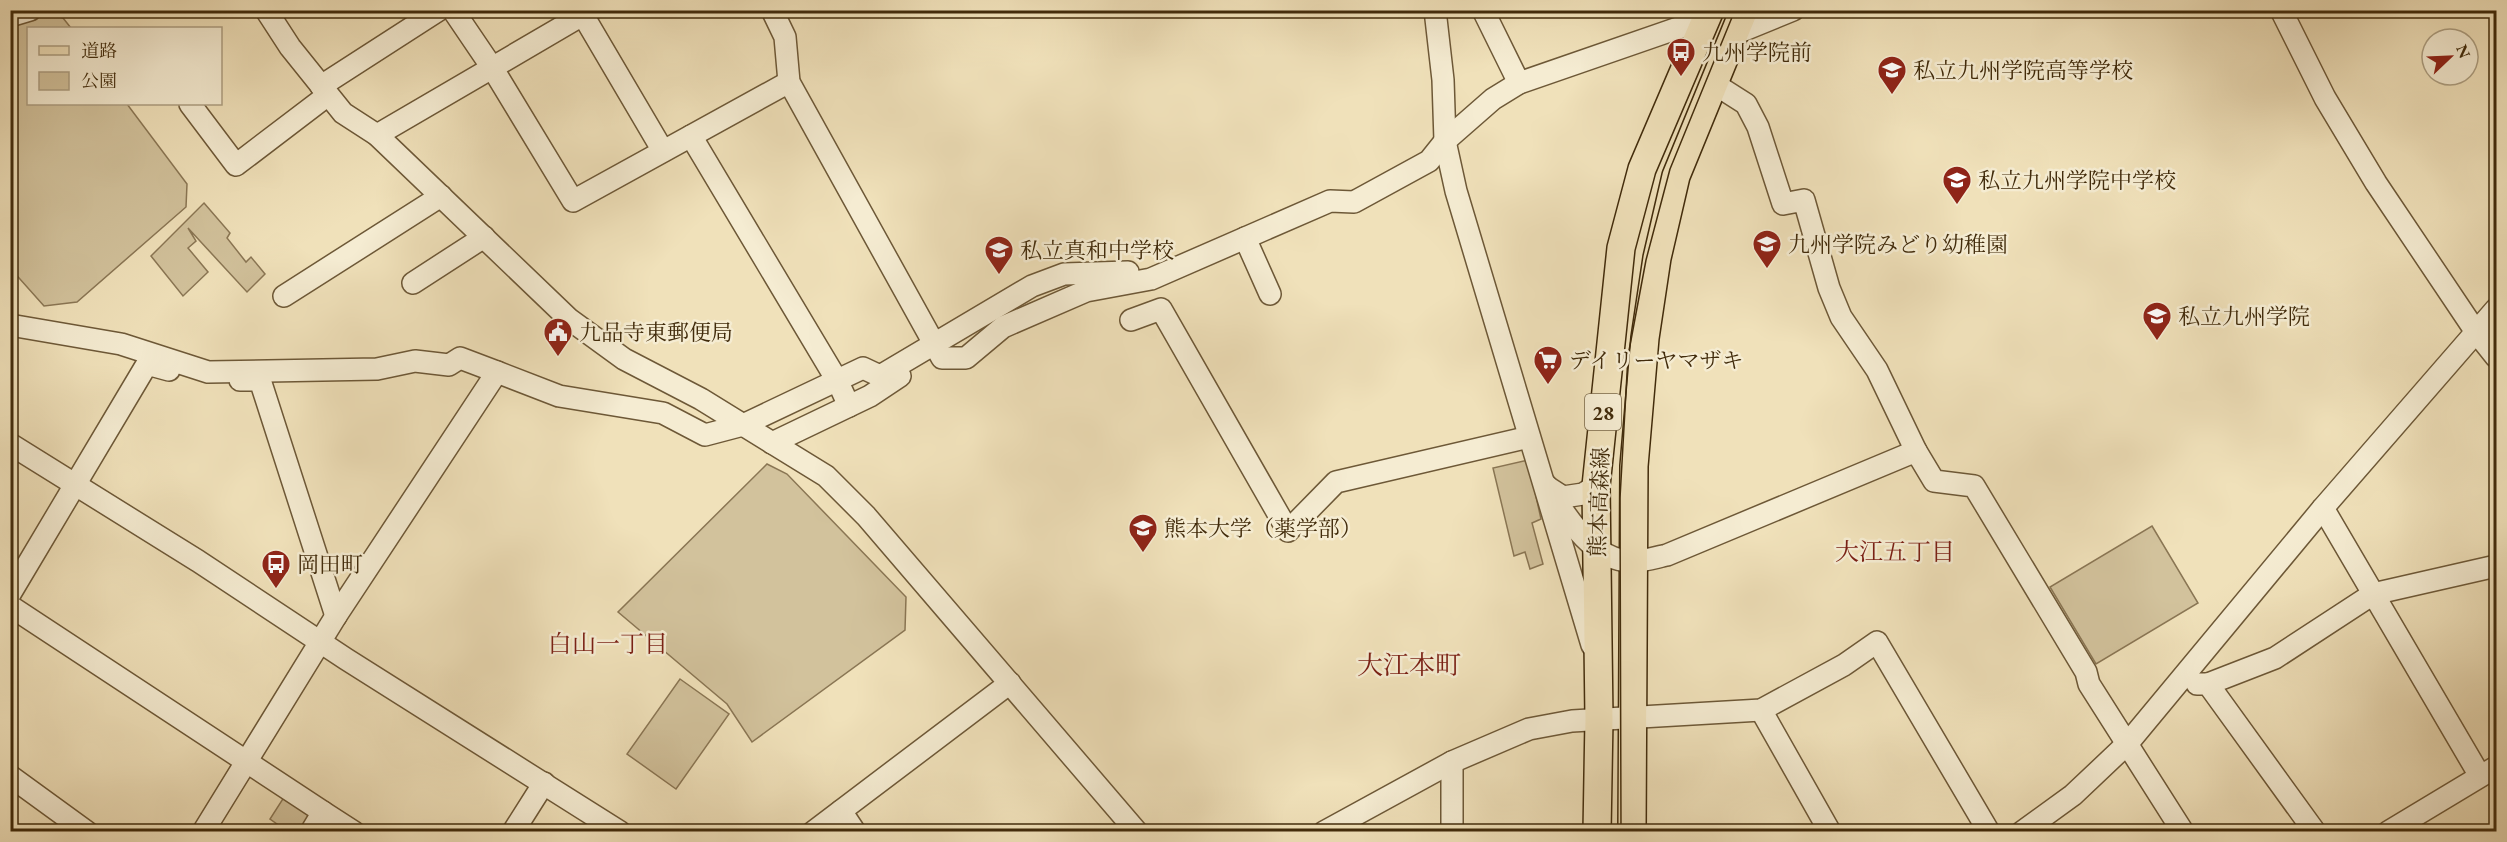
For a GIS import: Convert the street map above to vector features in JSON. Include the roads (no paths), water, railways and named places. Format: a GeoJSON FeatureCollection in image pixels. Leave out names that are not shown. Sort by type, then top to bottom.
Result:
{"type":"FeatureCollection","features":[{"type":"Feature","properties":{"kind":"main road","name":"熊本高森線"},"geometry":{"type":"LineString","coordinates":[[1632,831],[1635,456],[1645,338],[1657,258],[1676,176],[1744,10]]}},
{"type":"Feature","properties":{"kind":"main road","name":"熊本高森線"},"geometry":{"type":"LineString","coordinates":[[1597,831],[1599,719],[1596,486],[1621,248],[1642,169],[1708,14]]}},
{"type":"Feature","properties":{"kind":"street"},"geometry":{"type":"LineString","coordinates":[[10,16],[30,10]]}},
{"type":"Feature","properties":{"kind":"street"},"geometry":{"type":"LineString","coordinates":[[191,105],[236,165],[325,90],[439,10]]}},
{"type":"Feature","properties":{"kind":"street"},"geometry":{"type":"LineString","coordinates":[[453,10],[493,69],[573,201],[789,82]]}},
{"type":"Feature","properties":{"kind":"street"},"geometry":{"type":"LineString","coordinates":[[772,10],[785,37],[789,82],[939,351]]}},
{"type":"Feature","properties":{"kind":"street"},"geometry":{"type":"LineString","coordinates":[[1435,10],[1443,80],[1445,141],[1456,191],[1528,437],[1546,485],[1598,666]]}},
{"type":"Feature","properties":{"kind":"street"},"geometry":{"type":"LineString","coordinates":[[1483,10],[1519,83]]}},
{"type":"Feature","properties":{"kind":"street"},"geometry":{"type":"LineString","coordinates":[[1732,35],[1793,10]]}},
{"type":"Feature","properties":{"kind":"street"},"geometry":{"type":"LineString","coordinates":[[2281,10],[2325,98],[2376,183],[2476,332],[2496,357]]}},
{"type":"Feature","properties":{"kind":"street"},"geometry":{"type":"LineString","coordinates":[[377,135],[493,69],[584,12],[663,151]]}},
{"type":"Feature","properties":{"kind":"street"},"geometry":{"type":"LineString","coordinates":[[275,14],[325,90],[343,113],[377,135],[569,319],[624,358],[701,399],[826,476],[866,516],[1137,831]]}},
{"type":"Feature","properties":{"kind":"street"},"geometry":{"type":"LineString","coordinates":[[10,325],[121,344],[208,372],[377,369],[415,361],[449,365],[460,358],[559,396],[663,413],[705,435],[743,425],[838,382],[863,368],[880,376],[939,351],[966,358],[1003,327],[1086,291],[1151,279],[1330,201],[1354,202],[1430,160],[1445,141],[1493,99],[1519,83],[1708,14]]}},
{"type":"Feature","properties":{"kind":"street"},"geometry":{"type":"LineString","coordinates":[[1713,82],[1746,104],[1758,127],[1783,204],[1804,200],[1829,288],[1841,317],[1876,370],[1916,451],[1934,481],[1974,486],[2086,672],[2089,684],[2184,831]]}},
{"type":"Feature","properties":{"kind":"street"},"geometry":{"type":"LineString","coordinates":[[692,136],[838,382],[849,406]]}},
{"type":"Feature","properties":{"kind":"street"},"geometry":{"type":"LineString","coordinates":[[772,443],[870,396],[1032,286],[1064,274],[1143,272],[1338,189],[1359,190],[1423,153],[1437,138],[1445,141]]}},
{"type":"Feature","properties":{"kind":"street"},"geometry":{"type":"LineString","coordinates":[[284,296],[441,196]]}},
{"type":"Feature","properties":{"kind":"street"},"geometry":{"type":"LineString","coordinates":[[413,283],[483,237]]}},
{"type":"Feature","properties":{"kind":"street"},"geometry":{"type":"LineString","coordinates":[[1245,238],[1270,294]]}},
{"type":"Feature","properties":{"kind":"street"},"geometry":{"type":"LineString","coordinates":[[1131,320],[1161,309],[1288,531],[1336,482],[1528,437]]}},
{"type":"Feature","properties":{"kind":"street"},"geometry":{"type":"LineString","coordinates":[[2022,831],[2073,795],[2128,743],[2323,508],[2496,309]]}},
{"type":"Feature","properties":{"kind":"street"},"geometry":{"type":"LineString","coordinates":[[10,594],[73,484],[147,364],[204,381],[260,380],[336,616]]}},
{"type":"Feature","properties":{"kind":"street"},"geometry":{"type":"LineString","coordinates":[[203,831],[336,616],[497,372]]}},
{"type":"Feature","properties":{"kind":"street"},"geometry":{"type":"LineString","coordinates":[[10,444],[198,561],[321,642],[620,831]]}},
{"type":"Feature","properties":{"kind":"street"},"geometry":{"type":"LineString","coordinates":[[1546,485],[1564,514],[1597,549],[1609,556],[1633,562],[1667,555],[1916,451]]}},
{"type":"Feature","properties":{"kind":"street"},"geometry":{"type":"LineString","coordinates":[[1546,485],[1563,497],[1583,494],[1596,486]]}},
{"type":"Feature","properties":{"kind":"street"},"geometry":{"type":"LineString","coordinates":[[2323,508],[2373,594],[2488,772],[2388,831]]}},
{"type":"Feature","properties":{"kind":"street"},"geometry":{"type":"LineString","coordinates":[[2175,686],[2208,684],[2275,658],[2373,594],[2496,566]]}},
{"type":"Feature","properties":{"kind":"street"},"geometry":{"type":"LineString","coordinates":[[10,606],[354,831]]}},
{"type":"Feature","properties":{"kind":"street"},"geometry":{"type":"LineString","coordinates":[[1324,831],[1452,762],[1529,729],[1572,721],[1761,710],[1844,664],[1877,642],[1989,831]]}},
{"type":"Feature","properties":{"kind":"street"},"geometry":{"type":"LineString","coordinates":[[813,831],[1010,683]]}},
{"type":"Feature","properties":{"kind":"street"},"geometry":{"type":"LineString","coordinates":[[2208,684],[2315,831]]}},
{"type":"Feature","properties":{"kind":"street"},"geometry":{"type":"LineString","coordinates":[[1761,710],[1830,831]]}},
{"type":"Feature","properties":{"kind":"street"},"geometry":{"type":"LineString","coordinates":[[1452,762],[1452,831]]}},
{"type":"Feature","properties":{"kind":"street"},"geometry":{"type":"LineString","coordinates":[[10,776],[87,831]]}},
{"type":"Feature","properties":{"kind":"street"},"geometry":{"type":"LineString","coordinates":[[513,831],[544,783]]}},
{"type":"Feature","properties":{"kind":"street"},"geometry":{"type":"LineString","coordinates":[[841,811],[855,831]]}},
{"type":"Feature","properties":{"kind":"street"},"geometry":{"type":"LineString","coordinates":[[311,831],[323,812]]}},
{"type":"Feature","properties":{"kind":"tram line"},"geometry":{"type":"LineString","coordinates":[[1621,832],[1620,498],[1628,356],[1646,260],[1670,169],[1735,10]]}},
{"type":"Feature","properties":{"kind":"place","name":"九州学院前"},"geometry":{"type":"Point","coordinates":[1681,78]}},
{"type":"Feature","properties":{"kind":"place","name":"私立九州学院高等学校"},"geometry":{"type":"Point","coordinates":[1892,96]}},
{"type":"Feature","properties":{"kind":"place","name":"私立九州学院中学校"},"geometry":{"type":"Point","coordinates":[1957,206]}},
{"type":"Feature","properties":{"kind":"place","name":"九州学院みどり幼稚園"},"geometry":{"type":"Point","coordinates":[1767,270]}},
{"type":"Feature","properties":{"kind":"place","name":"私立真和中学校"},"geometry":{"type":"Point","coordinates":[999,276]}},
{"type":"Feature","properties":{"kind":"place","name":"私立九州学院"},"geometry":{"type":"Point","coordinates":[2157,342]}},
{"type":"Feature","properties":{"kind":"place","name":"九品寺東郵便局"},"geometry":{"type":"Point","coordinates":[558,358]}},
{"type":"Feature","properties":{"kind":"place","name":"デイリーヤマザキ"},"geometry":{"type":"Point","coordinates":[1548,386]}},
{"type":"Feature","properties":{"kind":"place","name":"熊本大学（薬学部）"},"geometry":{"type":"Point","coordinates":[1143,554]}},
{"type":"Feature","properties":{"kind":"place","name":"岡田町"},"geometry":{"type":"Point","coordinates":[276,590]}},
{"type":"Feature","properties":{"kind":"district","name":"大江五丁目"},"geometry":{"type":"Point","coordinates":[1895,551]}},
{"type":"Feature","properties":{"kind":"district","name":"白山一丁目"},"geometry":{"type":"Point","coordinates":[608,643]}},
{"type":"Feature","properties":{"kind":"district","name":"大江本町"},"geometry":{"type":"Point","coordinates":[1409,665]}}]}
